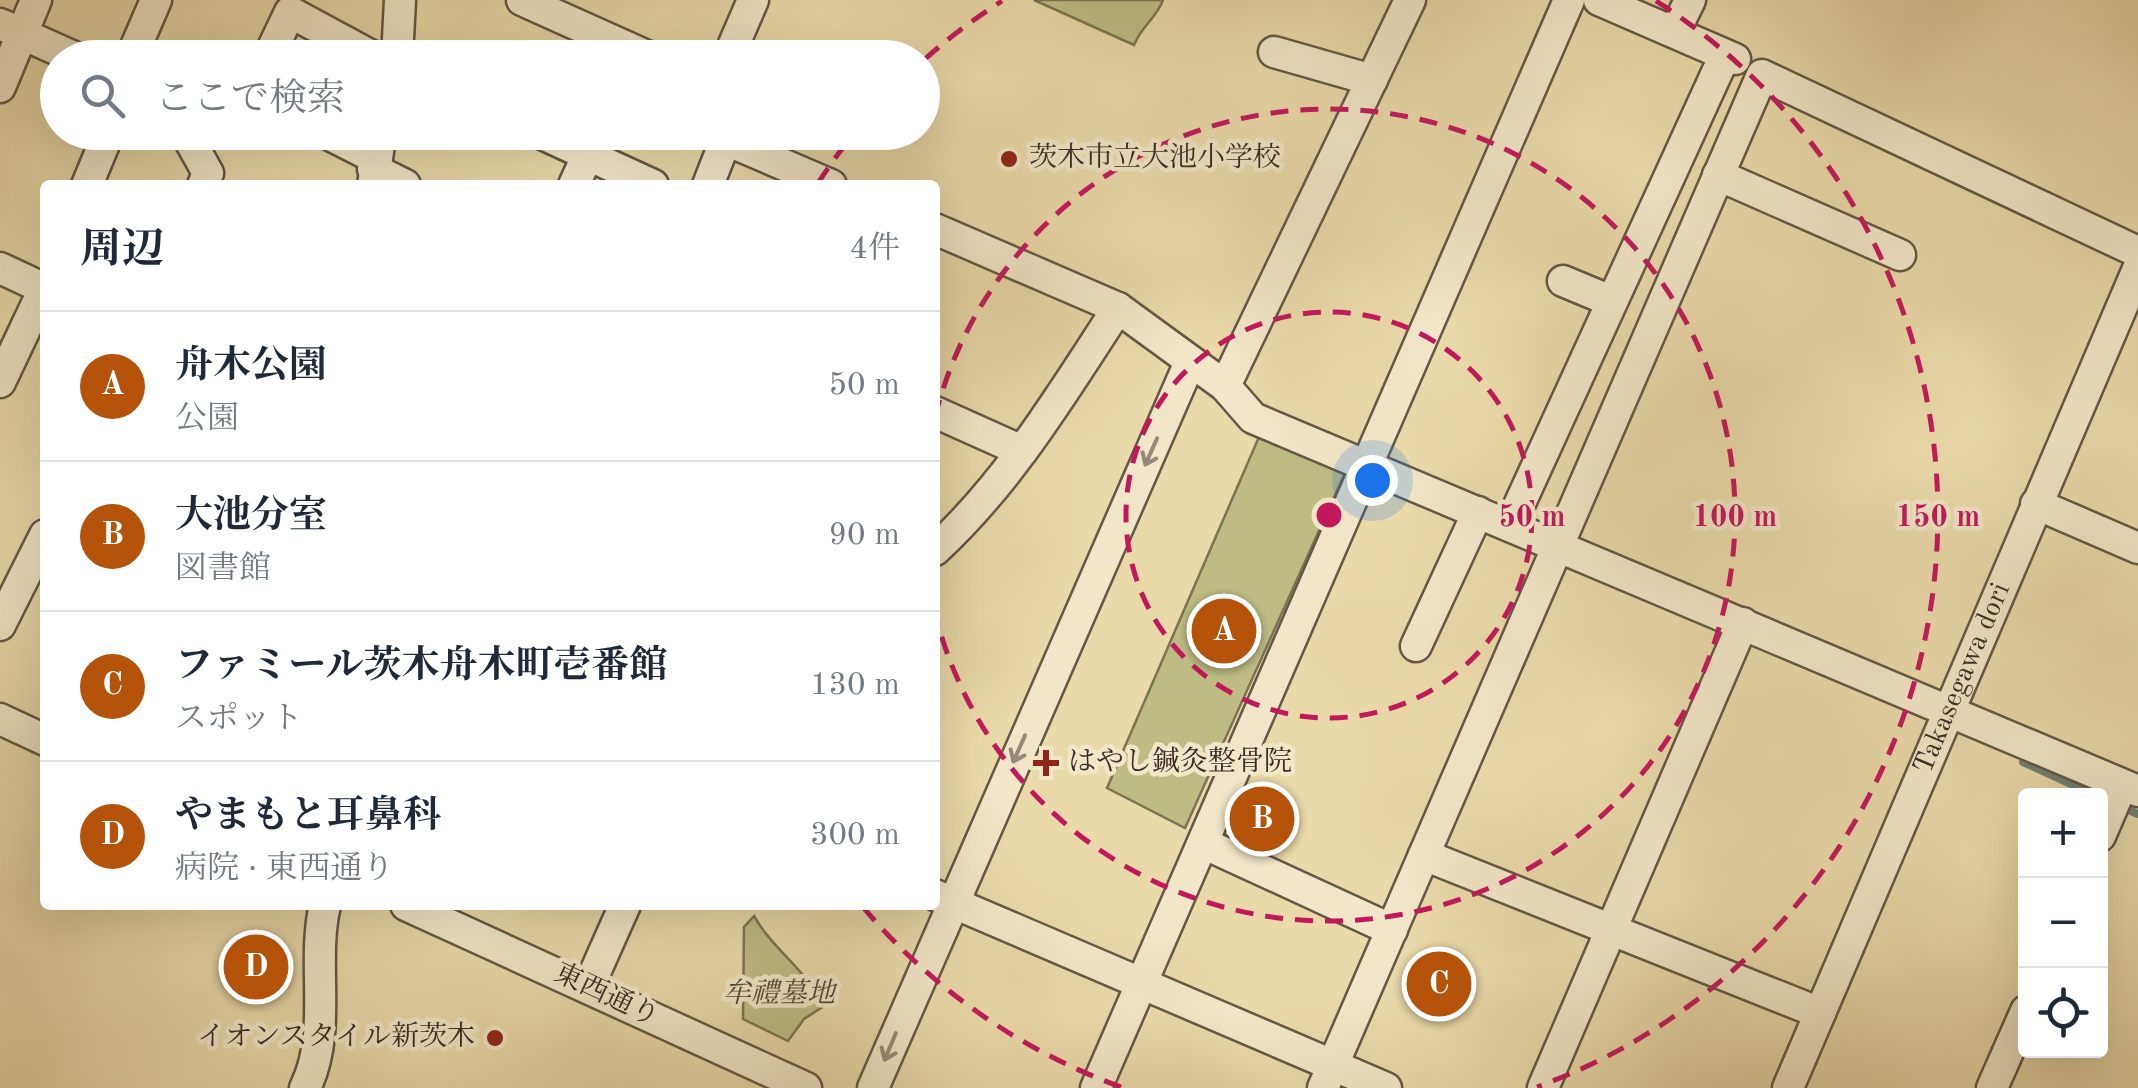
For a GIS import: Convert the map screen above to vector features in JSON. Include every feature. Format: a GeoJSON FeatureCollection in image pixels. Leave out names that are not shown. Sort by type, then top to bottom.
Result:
{"type":"FeatureCollection","features":[{"type":"Feature","properties":{"kind":"street"},"geometry":{"type":"LineString","coordinates":[[0,86],[10,29],[36,0]]}},
{"type":"Feature","properties":{"kind":"street"},"geometry":{"type":"LineString","coordinates":[[139,40],[156,0]]}},
{"type":"Feature","properties":{"kind":"street"},"geometry":{"type":"LineString","coordinates":[[398,40],[400,0]]}},
{"type":"Feature","properties":{"kind":"street"},"geometry":{"type":"LineString","coordinates":[[522,0],[554,6],[613,40]]}},
{"type":"Feature","properties":{"kind":"street"},"geometry":{"type":"LineString","coordinates":[[736,40],[753,0]]}},
{"type":"Feature","properties":{"kind":"street"},"geometry":{"type":"LineString","coordinates":[[1225,386],[1410,0]]}},
{"type":"Feature","properties":{"kind":"street"},"geometry":{"type":"LineString","coordinates":[[1096,1088],[1569,0]]}},
{"type":"Feature","properties":{"kind":"street"},"geometry":{"type":"LineString","coordinates":[[1510,525],[1611,301],[1730,57],[1598,0]]}},
{"type":"Feature","properties":{"kind":"street"},"geometry":{"type":"LineString","coordinates":[[1675,32],[1690,0]]}},
{"type":"Feature","properties":{"kind":"street"},"geometry":{"type":"LineString","coordinates":[[277,40],[290,12],[341,40]]}},
{"type":"Feature","properties":{"kind":"street"},"geometry":{"type":"LineString","coordinates":[[10,29],[40,42]]}},
{"type":"Feature","properties":{"kind":"street"},"geometry":{"type":"LineString","coordinates":[[1274,52],[1372,80]]}},
{"type":"Feature","properties":{"kind":"street"},"geometry":{"type":"LineString","coordinates":[[1328,1076],[1762,74],[2138,252]]}},
{"type":"Feature","properties":{"kind":"street"},"geometry":{"type":"LineString","coordinates":[[89,180],[102,150]]}},
{"type":"Feature","properties":{"kind":"street"},"geometry":{"type":"LineString","coordinates":[[195,150],[208,173],[205,180]]}},
{"type":"Feature","properties":{"kind":"street"},"geometry":{"type":"LineString","coordinates":[[576,180],[590,150]]}},
{"type":"Feature","properties":{"kind":"street"},"geometry":{"type":"LineString","coordinates":[[602,150],[646,180]]}},
{"type":"Feature","properties":{"kind":"street"},"geometry":{"type":"LineString","coordinates":[[710,180],[720,150]]}},
{"type":"Feature","properties":{"kind":"street"},"geometry":{"type":"LineString","coordinates":[[755,150],[820,180]]}},
{"type":"Feature","properties":{"kind":"street"},"geometry":{"type":"LineString","coordinates":[[376,161],[399,180]]}},
{"type":"Feature","properties":{"kind":"street"},"geometry":{"type":"LineString","coordinates":[[1718,176],[1900,254]]}},
{"type":"Feature","properties":{"kind":"street"},"geometry":{"type":"LineString","coordinates":[[940,232],[1118,308],[1225,386],[1253,418],[1949,712],[2118,803]]}},
{"type":"Feature","properties":{"kind":"street"},"geometry":{"type":"LineString","coordinates":[[0,268],[40,286]]}},
{"type":"Feature","properties":{"kind":"street","name":"Takasegawa dori"},"geometry":{"type":"LineString","coordinates":[[1788,1088],[2036,504],[2131,306],[2138,269]]}},
{"type":"Feature","properties":{"kind":"street"},"geometry":{"type":"LineString","coordinates":[[1562,281],[1611,301]]}},
{"type":"Feature","properties":{"kind":"street"},"geometry":{"type":"LineString","coordinates":[[0,382],[40,298]]}},
{"type":"Feature","properties":{"kind":"street"},"geometry":{"type":"LineString","coordinates":[[940,545],[965,522],[1022,451],[1118,308]]}},
{"type":"Feature","properties":{"kind":"street"},"geometry":{"type":"LineString","coordinates":[[1190,362],[943,899],[1141,985],[1328,1076],[1386,1088]]}},
{"type":"Feature","properties":{"kind":"street"},"geometry":{"type":"LineString","coordinates":[[940,414],[1022,451]]}},
{"type":"Feature","properties":{"kind":"street"},"geometry":{"type":"LineString","coordinates":[[2036,504],[2138,548]]}},
{"type":"Feature","properties":{"kind":"street"},"geometry":{"type":"LineString","coordinates":[[1416,646],[1478,512]]}},
{"type":"Feature","properties":{"kind":"street"},"geometry":{"type":"LineString","coordinates":[[0,625],[40,545]]}},
{"type":"Feature","properties":{"kind":"street"},"geometry":{"type":"LineString","coordinates":[[1543,1088],[1743,623]]}},
{"type":"Feature","properties":{"kind":"street"},"geometry":{"type":"LineString","coordinates":[[0,719],[40,738]]}},
{"type":"Feature","properties":{"kind":"street"},"geometry":{"type":"LineString","coordinates":[[1203,842],[1392,930]]}},
{"type":"Feature","properties":{"kind":"street"},"geometry":{"type":"LineString","coordinates":[[1424,855],[1820,1014]]}},
{"type":"Feature","properties":{"kind":"street"},"geometry":{"type":"LineString","coordinates":[[304,1088],[319,1035],[320,930],[324,910]]}},
{"type":"Feature","properties":{"kind":"street","name":"東西通り"},"geometry":{"type":"LineString","coordinates":[[417,910],[806,1088]]}},
{"type":"Feature","properties":{"kind":"street"},"geometry":{"type":"LineString","coordinates":[[588,988],[623,910]]}},
{"type":"Feature","properties":{"kind":"street"},"geometry":{"type":"LineString","coordinates":[[872,1088],[939,910]]}},
{"type":"Feature","properties":{"kind":"street"},"geometry":{"type":"LineString","coordinates":[[1992,1088],[2018,1029]]}},
{"type":"Feature","properties":{"kind":"green space"},"geometry":{"type":"Polygon","coordinates":[[[1034,0],[1163,0],[1134,45],[1034,0]]]}},
{"type":"Feature","properties":{"kind":"green space"},"geometry":{"type":"Polygon","coordinates":[[[1259,437],[1345,473],[1185,828],[1107,788],[1259,437]]]}},
{"type":"Feature","properties":{"kind":"green space","name":"牟禮墓地"},"geometry":{"type":"Polygon","coordinates":[[[754,916],[824,1006],[804,1019],[788,1041],[743,1019],[744,927],[754,916]]]}},
{"type":"Feature","properties":{"kind":"waterway"},"geometry":{"type":"LineString","coordinates":[[2023,762],[2080,788]]}},
{"type":"Feature","properties":{"kind":"waterway"},"geometry":{"type":"LineString","coordinates":[[2119,806],[2138,814]]}},
{"type":"Feature","properties":{"kind":"place","name":"茨木市立大池小学校"},"geometry":{"type":"Point","coordinates":[1009,159]}},
{"type":"Feature","properties":{"kind":"place","name":"舟木公園"},"geometry":{"type":"Point","coordinates":[1224,631]}},
{"type":"Feature","properties":{"kind":"place","name":"はやし鍼灸整骨院"},"geometry":{"type":"Point","coordinates":[1046,763]}},
{"type":"Feature","properties":{"kind":"place","name":"大池分室"},"geometry":{"type":"Point","coordinates":[1262,819]}},
{"type":"Feature","properties":{"kind":"place","name":"やまもと耳鼻科"},"geometry":{"type":"Point","coordinates":[256,967]}},
{"type":"Feature","properties":{"kind":"place","name":"ファミール茨木舟木町壱番館"},"geometry":{"type":"Point","coordinates":[1439,984]}},
{"type":"Feature","properties":{"kind":"place","name":"イオンスタイル新茨木"},"geometry":{"type":"Point","coordinates":[495,1038]}}]}
